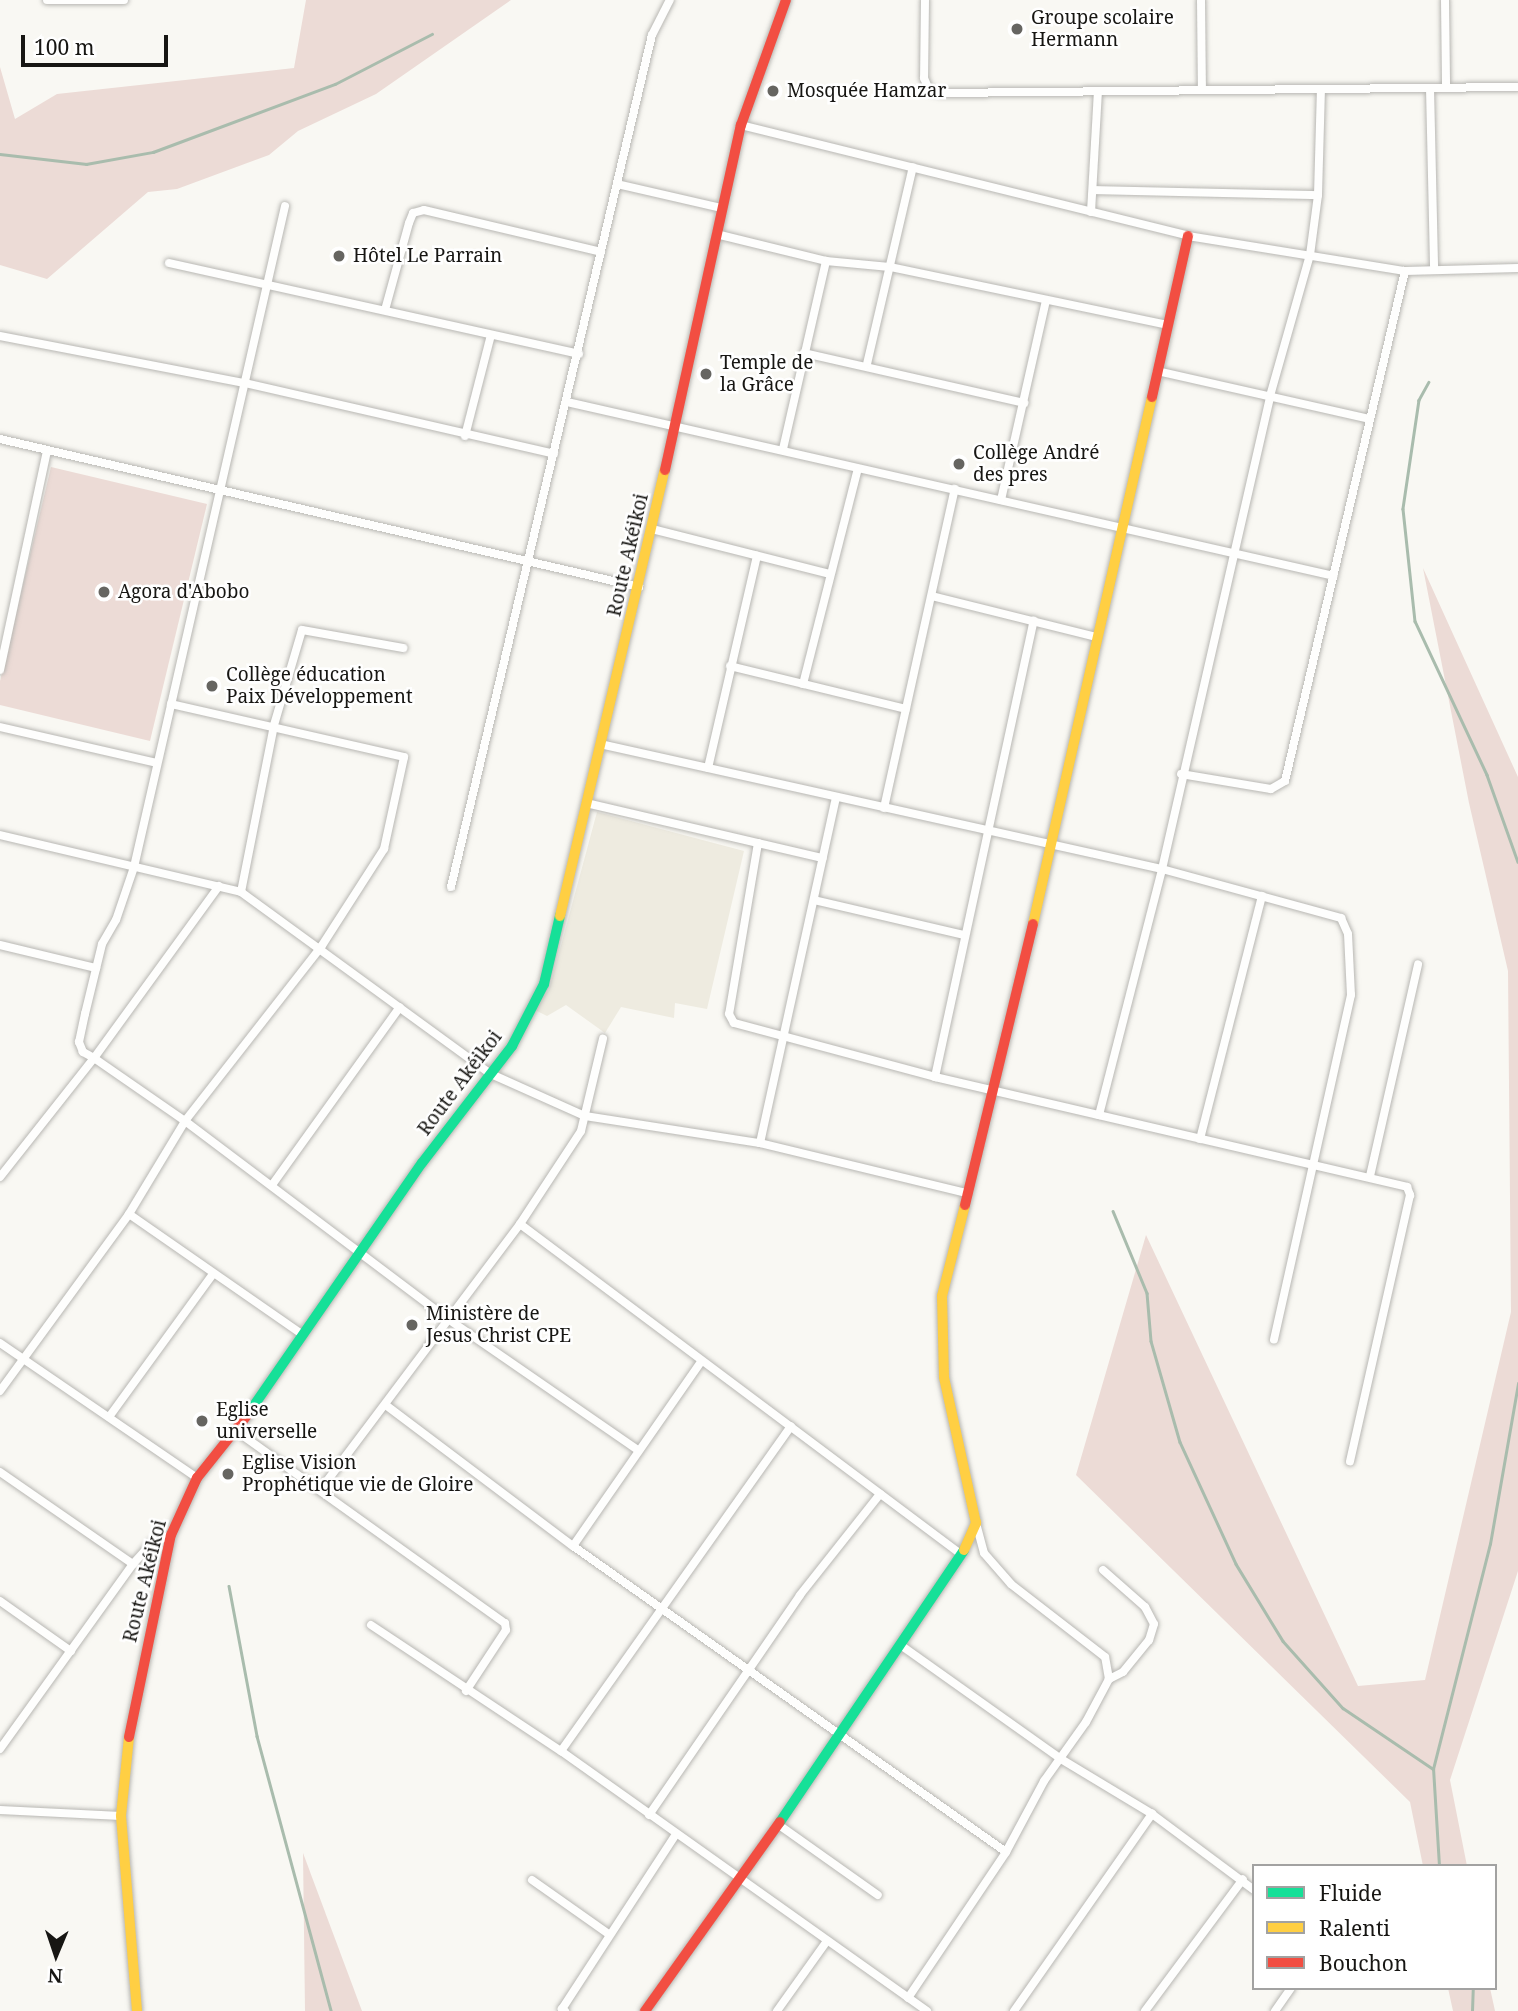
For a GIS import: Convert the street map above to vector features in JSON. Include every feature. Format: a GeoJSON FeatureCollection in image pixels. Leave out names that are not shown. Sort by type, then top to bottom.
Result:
{"type":"FeatureCollection","features":[{"type":"Feature","properties":{"kind":"street"},"geometry":{"type":"LineString","coordinates":[[47,0],[124,0]]}},
{"type":"Feature","properties":{"kind":"street"},"geometry":{"type":"LineString","coordinates":[[451,887],[653,35],[670,0]]}},
{"type":"Feature","properties":{"kind":"street","name":"Route Akéikoi"},"geometry":{"type":"LineString","coordinates":[[137,2011],[121,1816],[125,1755],[171,1535],[197,1478],[235,1430],[363,1252],[422,1163],[512,1046],[544,984],[639,587],[741,125],[786,0]]}},
{"type":"Feature","properties":{"kind":"street"},"geometry":{"type":"LineString","coordinates":[[925,0],[924,78],[929,90],[1098,92],[1518,87]]}},
{"type":"Feature","properties":{"kind":"street"},"geometry":{"type":"LineString","coordinates":[[1201,0],[1202,90]]}},
{"type":"Feature","properties":{"kind":"street"},"geometry":{"type":"LineString","coordinates":[[1445,0],[1446,88]]}},
{"type":"Feature","properties":{"kind":"street"},"geometry":{"type":"LineString","coordinates":[[1099,1115],[1162,869],[1231,552],[1270,396],[1310,255],[1318,195],[1321,89]]}},
{"type":"Feature","properties":{"kind":"street"},"geometry":{"type":"LineString","coordinates":[[1430,89],[1434,270]]}},
{"type":"Feature","properties":{"kind":"street"},"geometry":{"type":"LineString","coordinates":[[1091,212],[1096,190],[1098,92]]}},
{"type":"Feature","properties":{"kind":"street"},"geometry":{"type":"LineString","coordinates":[[741,125],[1188,236],[1405,271],[1518,268]]}},
{"type":"Feature","properties":{"kind":"street"},"geometry":{"type":"LineString","coordinates":[[867,363],[913,167]]}},
{"type":"Feature","properties":{"kind":"street"},"geometry":{"type":"LineString","coordinates":[[617,184],[721,208]]}},
{"type":"Feature","properties":{"kind":"street"},"geometry":{"type":"LineString","coordinates":[[1096,190],[1318,195]]}},
{"type":"Feature","properties":{"kind":"street"},"geometry":{"type":"LineString","coordinates":[[285,206],[134,867],[96,968],[79,1042],[83,1052],[185,1121],[448,1318],[639,1450]]}},
{"type":"Feature","properties":{"kind":"street"},"geometry":{"type":"LineString","coordinates":[[385,310],[409,223],[413,213],[424,210],[601,252]]}},
{"type":"Feature","properties":{"kind":"street"},"geometry":{"type":"LineString","coordinates":[[716,234],[826,261],[890,267],[1167,325]]}},
{"type":"Feature","properties":{"kind":"street"},"geometry":{"type":"LineString","coordinates":[[1109,1679],[1105,1657],[1011,1584],[984,1553],[940,1348],[942,1296],[995,1090],[1188,236]]}},
{"type":"Feature","properties":{"kind":"street"},"geometry":{"type":"LineString","coordinates":[[783,449],[826,261]]}},
{"type":"Feature","properties":{"kind":"street"},"geometry":{"type":"LineString","coordinates":[[169,262],[579,354]]}},
{"type":"Feature","properties":{"kind":"street"},"geometry":{"type":"LineString","coordinates":[[1181,774],[1271,789],[1285,781],[1405,271]]}},
{"type":"Feature","properties":{"kind":"street"},"geometry":{"type":"LineString","coordinates":[[1001,500],[1046,301]]}},
{"type":"Feature","properties":{"kind":"street"},"geometry":{"type":"LineString","coordinates":[[465,436],[491,335]]}},
{"type":"Feature","properties":{"kind":"street"},"geometry":{"type":"LineString","coordinates":[[0,336],[245,383],[465,436],[554,454]]}},
{"type":"Feature","properties":{"kind":"street"},"geometry":{"type":"LineString","coordinates":[[804,353],[867,363],[1024,403]]}},
{"type":"Feature","properties":{"kind":"street"},"geometry":{"type":"LineString","coordinates":[[1157,371],[1370,419]]}},
{"type":"Feature","properties":{"kind":"street"},"geometry":{"type":"LineString","coordinates":[[567,402],[1334,576]]}},
{"type":"Feature","properties":{"kind":"street"},"geometry":{"type":"LineString","coordinates":[[0,439],[221,494],[639,587]]}},
{"type":"Feature","properties":{"kind":"street"},"geometry":{"type":"LineString","coordinates":[[0,670],[4,620],[47,451]]}},
{"type":"Feature","properties":{"kind":"street"},"geometry":{"type":"LineString","coordinates":[[803,684],[859,469]]}},
{"type":"Feature","properties":{"kind":"street"},"geometry":{"type":"LineString","coordinates":[[884,808],[955,489]]}},
{"type":"Feature","properties":{"kind":"street"},"geometry":{"type":"LineString","coordinates":[[652,529],[830,574]]}},
{"type":"Feature","properties":{"kind":"street"},"geometry":{"type":"LineString","coordinates":[[708,768],[757,556]]}},
{"type":"Feature","properties":{"kind":"street"},"geometry":{"type":"LineString","coordinates":[[932,596],[1096,637]]}},
{"type":"Feature","properties":{"kind":"street"},"geometry":{"type":"LineString","coordinates":[[935,1077],[1034,621]]}},
{"type":"Feature","properties":{"kind":"street"},"geometry":{"type":"LineString","coordinates":[[241,892],[274,725],[304,628],[402,648]]}},
{"type":"Feature","properties":{"kind":"street"},"geometry":{"type":"LineString","coordinates":[[730,666],[906,709]]}},
{"type":"Feature","properties":{"kind":"street"},"geometry":{"type":"LineString","coordinates":[[0,1391],[130,1214],[185,1121],[321,947],[384,849],[405,761],[400,754],[172,704]]}},
{"type":"Feature","properties":{"kind":"street"},"geometry":{"type":"LineString","coordinates":[[0,727],[158,763]]}},
{"type":"Feature","properties":{"kind":"street"},"geometry":{"type":"LineString","coordinates":[[600,744],[1162,869],[1341,918],[1348,934],[1351,995],[1310,1165],[1273,1339]]}},
{"type":"Feature","properties":{"kind":"street"},"geometry":{"type":"LineString","coordinates":[[760,1143],[836,797]]}},
{"type":"Feature","properties":{"kind":"street"},"geometry":{"type":"LineString","coordinates":[[586,803],[823,858]]}},
{"type":"Feature","properties":{"kind":"street"},"geometry":{"type":"LineString","coordinates":[[0,835],[241,892],[321,947],[491,1074],[585,1116],[760,1143],[967,1193]]}},
{"type":"Feature","properties":{"kind":"street"},"geometry":{"type":"LineString","coordinates":[[758,843],[729,1014],[734,1023],[935,1077],[1310,1165],[1400,1181],[1409,1195],[1350,1461]]}},
{"type":"Feature","properties":{"kind":"street"},"geometry":{"type":"LineString","coordinates":[[0,1177],[94,1058],[219,886]]}},
{"type":"Feature","properties":{"kind":"street"},"geometry":{"type":"LineString","coordinates":[[1200,1139],[1262,897]]}},
{"type":"Feature","properties":{"kind":"street"},"geometry":{"type":"LineString","coordinates":[[814,900],[965,935]]}},
{"type":"Feature","properties":{"kind":"street"},"geometry":{"type":"LineString","coordinates":[[0,945],[96,968]]}},
{"type":"Feature","properties":{"kind":"street"},"geometry":{"type":"LineString","coordinates":[[1370,1176],[1418,964]]}},
{"type":"Feature","properties":{"kind":"street"},"geometry":{"type":"LineString","coordinates":[[272,1185],[400,1007]]}},
{"type":"Feature","properties":{"kind":"street"},"geometry":{"type":"LineString","coordinates":[[321,1489],[387,1406],[448,1318],[520,1224],[581,1131],[603,1039]]}},
{"type":"Feature","properties":{"kind":"street"},"geometry":{"type":"LineString","coordinates":[[130,1214],[303,1335]]}},
{"type":"Feature","properties":{"kind":"street"},"geometry":{"type":"LineString","coordinates":[[520,1224],[962,1555]]}},
{"type":"Feature","properties":{"kind":"street"},"geometry":{"type":"LineString","coordinates":[[109,1417],[213,1274]]}},
{"type":"Feature","properties":{"kind":"street"},"geometry":{"type":"LineString","coordinates":[[0,1342],[197,1478]]}},
{"type":"Feature","properties":{"kind":"street"},"geometry":{"type":"LineString","coordinates":[[573,1546],[701,1362]]}},
{"type":"Feature","properties":{"kind":"street"},"geometry":{"type":"LineString","coordinates":[[387,1406],[573,1546],[1006,1852]]}},
{"type":"Feature","properties":{"kind":"street"},"geometry":{"type":"LineString","coordinates":[[561,1751],[791,1426]]}},
{"type":"Feature","properties":{"kind":"street"},"geometry":{"type":"LineString","coordinates":[[235,1430],[505,1623],[506,1630],[466,1691]]}},
{"type":"Feature","properties":{"kind":"street"},"geometry":{"type":"LineString","coordinates":[[0,1472],[134,1564]]}},
{"type":"Feature","properties":{"kind":"street"},"geometry":{"type":"LineString","coordinates":[[649,1815],[747,1669],[835,1546],[880,1494]]}},
{"type":"Feature","properties":{"kind":"street"},"geometry":{"type":"LineString","coordinates":[[645,2011],[741,1881],[841,1736],[962,1555],[976,1523]]}},
{"type":"Feature","properties":{"kind":"street"},"geometry":{"type":"LineString","coordinates":[[2,1743],[134,1564],[152,1543],[171,1535]]}},
{"type":"Feature","properties":{"kind":"street"},"geometry":{"type":"LineString","coordinates":[[908,1998],[1006,1852],[1044,1781],[1062,1759],[1109,1679],[1123,1672],[1149,1640],[1154,1624],[1145,1607],[1103,1570]]}},
{"type":"Feature","properties":{"kind":"street"},"geometry":{"type":"LineString","coordinates":[[0,1601],[71,1651]]}},
{"type":"Feature","properties":{"kind":"street"},"geometry":{"type":"LineString","coordinates":[[370,1625],[466,1691],[561,1751],[927,2011]]}},
{"type":"Feature","properties":{"kind":"street"},"geometry":{"type":"LineString","coordinates":[[901,1646],[1062,1759],[1152,1814],[1252,1888]]}},
{"type":"Feature","properties":{"kind":"street"},"geometry":{"type":"LineString","coordinates":[[0,1810],[121,1816]]}},
{"type":"Feature","properties":{"kind":"street"},"geometry":{"type":"LineString","coordinates":[[1014,2011],[1152,1814]]}},
{"type":"Feature","properties":{"kind":"street"},"geometry":{"type":"LineString","coordinates":[[779,1825],[878,1895]]}},
{"type":"Feature","properties":{"kind":"street"},"geometry":{"type":"LineString","coordinates":[[565,2011],[562,2009],[676,1834]]}},
{"type":"Feature","properties":{"kind":"street"},"geometry":{"type":"LineString","coordinates":[[532,1880],[610,1935]]}},
{"type":"Feature","properties":{"kind":"street"},"geometry":{"type":"LineString","coordinates":[[1145,2011],[1243,1880]]}},
{"type":"Feature","properties":{"kind":"street"},"geometry":{"type":"LineString","coordinates":[[777,2011],[827,1941]]}},
{"type":"Feature","properties":{"kind":"street"},"geometry":{"type":"LineString","coordinates":[[1275,2011],[1290,1990]]}},
{"type":"Feature","properties":{"kind":"shaded area"},"geometry":{"type":"Polygon","coordinates":[[[306,0],[511,0],[376,94],[298,131],[269,155],[177,189],[148,192],[47,279],[0,265],[0,67],[15,119],[57,94],[294,68],[306,0]]]}},
{"type":"Feature","properties":{"kind":"shaded area","name":"Agora d'Abobo"},"geometry":{"type":"Polygon","coordinates":[[[51,467],[207,504],[150,741],[0,705],[0,681],[51,467]]]}},
{"type":"Feature","properties":{"kind":"shaded area"},"geometry":{"type":"Polygon","coordinates":[[[1423,568],[1518,777],[1518,1571],[1450,1780],[1467,1864],[1423,1864],[1410,1802],[1076,1475],[1146,1235],[1358,1686],[1425,1680],[1511,1312],[1508,971],[1469,803],[1423,568]]]}},
{"type":"Feature","properties":{"kind":"shaded area"},"geometry":{"type":"Polygon","coordinates":[[[597,812],[744,851],[707,1009],[675,1003],[674,1018],[621,1007],[605,1033],[566,1005],[547,1016],[533,1009],[549,990],[597,812]]]}},
{"type":"Feature","properties":{"kind":"shaded area"},"geometry":{"type":"Polygon","coordinates":[[[303,1853],[362,2011],[305,2011],[303,1853]]]}},
{"type":"Feature","properties":{"kind":"shaded area"},"geometry":{"type":"Polygon","coordinates":[[[1448,1990],[1490,1990],[1495,2011],[1453,2011],[1448,1990]]]}},
{"type":"Feature","properties":{"kind":"waterway"},"geometry":{"type":"LineString","coordinates":[[0,154],[86,164],[153,152],[335,84],[432,34]]}},
{"type":"Feature","properties":{"kind":"waterway"},"geometry":{"type":"LineString","coordinates":[[1429,382],[1419,400],[1403,509],[1415,621],[1487,775],[1518,862]]}},
{"type":"Feature","properties":{"kind":"waterway"},"geometry":{"type":"LineString","coordinates":[[1113,1211],[1147,1293],[1151,1341],[1180,1442],[1236,1564],[1283,1641],[1343,1708],[1433,1769]]}},
{"type":"Feature","properties":{"kind":"waterway"},"geometry":{"type":"LineString","coordinates":[[1439,1864],[1433,1769],[1490,1544],[1518,1383]]}},
{"type":"Feature","properties":{"kind":"waterway"},"geometry":{"type":"LineString","coordinates":[[229,1586],[257,1736],[331,2011]]}},
{"type":"Feature","properties":{"kind":"waterway"},"geometry":{"type":"LineString","coordinates":[[1472,2011],[1473,1990]]}},
{"type":"Feature","properties":{"kind":"traffic: fast"},"geometry":{"type":"LineString","coordinates":[[248,1414],[422,1163],[512,1046],[544,984],[560,916]]}},
{"type":"Feature","properties":{"kind":"traffic: fast"},"geometry":{"type":"LineString","coordinates":[[780,1822],[964,1550]]}},
{"type":"Feature","properties":{"kind":"traffic: slow"},"geometry":{"type":"LineString","coordinates":[[1033,924],[1152,397]]}},
{"type":"Feature","properties":{"kind":"traffic: slow"},"geometry":{"type":"LineString","coordinates":[[560,916],[665,470]]}},
{"type":"Feature","properties":{"kind":"traffic: slow"},"geometry":{"type":"LineString","coordinates":[[964,1550],[976,1523],[944,1377],[942,1296],[965,1205]]}},
{"type":"Feature","properties":{"kind":"traffic: slow"},"geometry":{"type":"LineString","coordinates":[[129,1737],[121,1816],[137,2011]]}},
{"type":"Feature","properties":{"kind":"traffic: jam"},"geometry":{"type":"LineString","coordinates":[[665,470],[741,125],[786,0]]}},
{"type":"Feature","properties":{"kind":"traffic: jam"},"geometry":{"type":"LineString","coordinates":[[1152,397],[1188,236]]}},
{"type":"Feature","properties":{"kind":"traffic: jam"},"geometry":{"type":"LineString","coordinates":[[965,1205],[1033,924]]}},
{"type":"Feature","properties":{"kind":"traffic: jam"},"geometry":{"type":"LineString","coordinates":[[129,1737],[171,1535],[197,1478],[248,1414]]}},
{"type":"Feature","properties":{"kind":"traffic: jam"},"geometry":{"type":"LineString","coordinates":[[645,2011],[780,1822]]}},
{"type":"Feature","properties":{"kind":"place","name":"Groupe scolaire Hermann"},"geometry":{"type":"Point","coordinates":[1017,29]}},
{"type":"Feature","properties":{"kind":"place","name":"Mosquée Hamzar"},"geometry":{"type":"Point","coordinates":[773,91]}},
{"type":"Feature","properties":{"kind":"place","name":"Hôtel Le Parrain"},"geometry":{"type":"Point","coordinates":[339,256]}},
{"type":"Feature","properties":{"kind":"place","name":"Temple de la Grâce"},"geometry":{"type":"Point","coordinates":[706,374]}},
{"type":"Feature","properties":{"kind":"place","name":"Collège André des pres"},"geometry":{"type":"Point","coordinates":[959,464]}},
{"type":"Feature","properties":{"kind":"place","name":"Agora d'Abobo"},"geometry":{"type":"Point","coordinates":[104,592]}},
{"type":"Feature","properties":{"kind":"place","name":"Collège éducation Paix Développement"},"geometry":{"type":"Point","coordinates":[212,686]}},
{"type":"Feature","properties":{"kind":"place","name":"Ministère de Jesus Christ CPE"},"geometry":{"type":"Point","coordinates":[412,1325]}},
{"type":"Feature","properties":{"kind":"place","name":"Eglise universelle"},"geometry":{"type":"Point","coordinates":[202,1421]}},
{"type":"Feature","properties":{"kind":"place","name":"Eglise Vision Prophétique vie de Gloire"},"geometry":{"type":"Point","coordinates":[228,1474]}}]}
